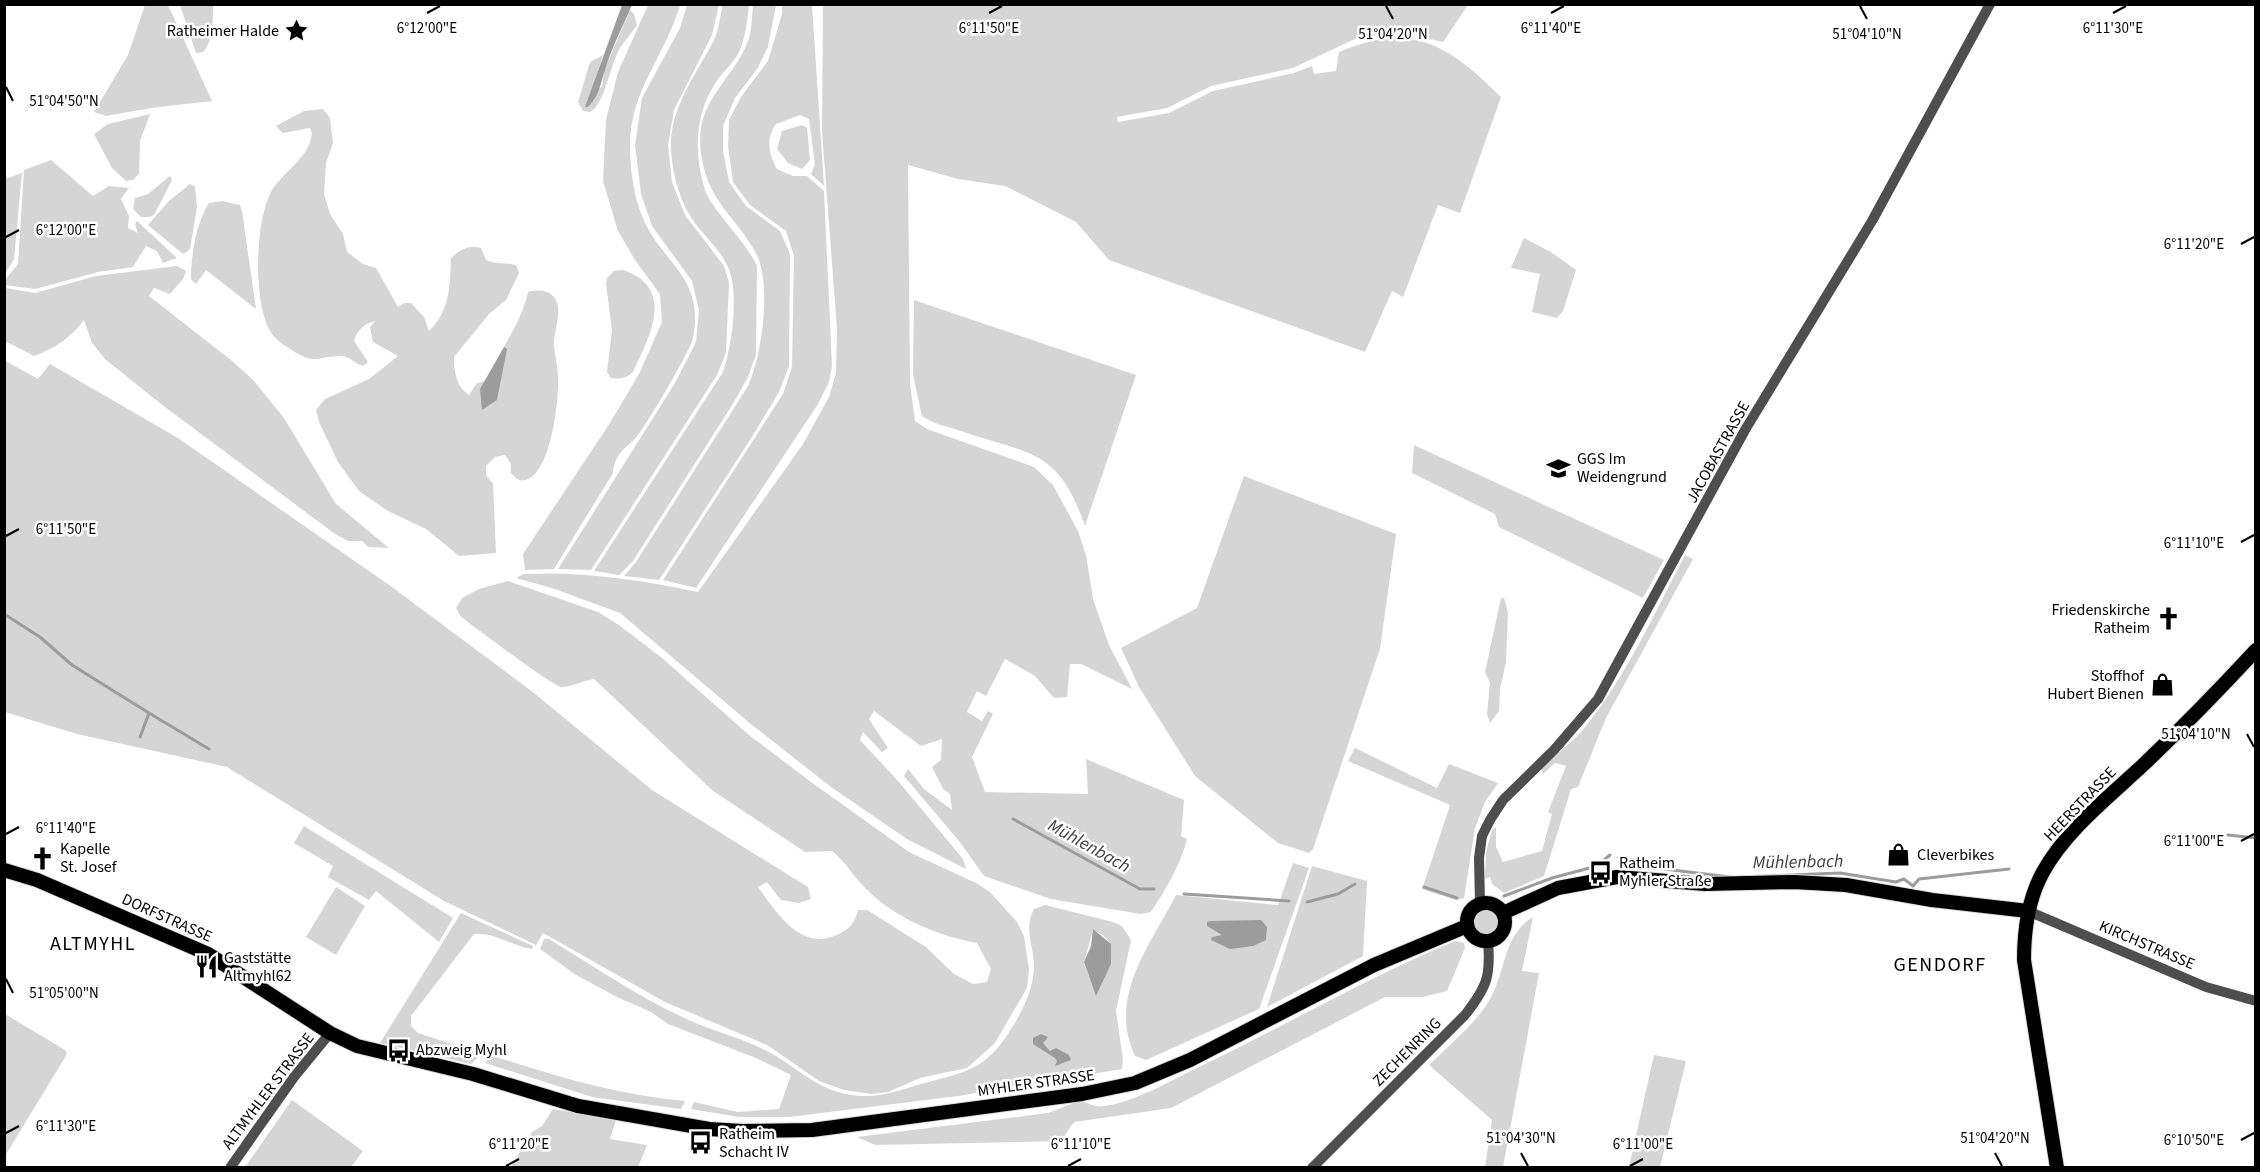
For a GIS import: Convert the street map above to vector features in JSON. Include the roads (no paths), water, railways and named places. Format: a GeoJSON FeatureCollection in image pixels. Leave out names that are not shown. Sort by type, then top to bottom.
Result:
{"type":"FeatureCollection","features":[{"type":"Feature","properties":{"kind":"main road","name":"HEERSTRASSE"},"geometry":{"type":"LineString","coordinates":[[2057,1167],[2027,985],[2024,938],[2028,911],[2043,872],[2061,846],[2088,817],[2207,703],[2256,650]]}},
{"type":"Feature","properties":{"kind":"main road","name":"DORFSTRASSE"},"geometry":{"type":"LineString","coordinates":[[4,870],[48,885],[208,954],[330,1033],[357,1046],[472,1074],[578,1106]]}},
{"type":"Feature","properties":{"kind":"main road"},"geometry":{"type":"LineString","coordinates":[[1503,914],[1558,888],[1617,877],[1705,884],[1794,882],[1846,885],[1932,900],[2028,911]]}},
{"type":"Feature","properties":{"kind":"main road"},"geometry":{"type":"LineString","coordinates":[[1480,903],[1494,904],[1503,914],[1505,925],[1502,932],[1488,941],[1476,939],[1467,926],[1469,912],[1480,903]]}},
{"type":"Feature","properties":{"kind":"main road","name":"MYHLER STRASSE"},"geometry":{"type":"LineString","coordinates":[[578,1106],[709,1129],[789,1132],[1114,1088],[1135,1083],[1172,1068],[1374,965],[1467,926]]}},
{"type":"Feature","properties":{"kind":"street","name":"JACOBASTRASSE"},"geometry":{"type":"LineString","coordinates":[[1480,903],[1479,858],[1482,837],[1490,820],[1503,800],[1554,750],[1598,699],[1745,430],[1872,221],[1990,4]]}},
{"type":"Feature","properties":{"kind":"street","name":"KIRCHSTRASSE"},"geometry":{"type":"LineString","coordinates":[[2028,911],[2206,987],[2256,1001]]}},
{"type":"Feature","properties":{"kind":"street","name":"ZECHENRING"},"geometry":{"type":"LineString","coordinates":[[1312,1167],[1465,1015],[1482,994],[1490,967],[1488,941]]}},
{"type":"Feature","properties":{"kind":"street","name":"ALTMYHLER STRASSE"},"geometry":{"type":"LineString","coordinates":[[230,1167],[294,1077],[330,1033]]}},
{"type":"Feature","properties":{"kind":"waterway"},"geometry":{"type":"LineString","coordinates":[[4,614],[40,637],[72,665],[149,713],[140,737]]}},
{"type":"Feature","properties":{"kind":"waterway"},"geometry":{"type":"LineString","coordinates":[[149,713],[209,749]]}},
{"type":"Feature","properties":{"kind":"waterway","name":"Mühlenbach"},"geometry":{"type":"LineString","coordinates":[[1013,819],[1140,889],[1154,889]]}},
{"type":"Feature","properties":{"kind":"waterway","name":"Mühlenbach"},"geometry":{"type":"LineString","coordinates":[[2228,835],[2256,838]]}},
{"type":"Feature","properties":{"kind":"waterway","name":"Mühlenbach"},"geometry":{"type":"LineString","coordinates":[[1504,896],[1552,878],[1597,866],[1610,855]]}},
{"type":"Feature","properties":{"kind":"waterway","name":"Mühlenbach"},"geometry":{"type":"LineString","coordinates":[[1619,857],[1639,866],[1730,877]]}},
{"type":"Feature","properties":{"kind":"waterway","name":"Mühlenbach"},"geometry":{"type":"LineString","coordinates":[[1740,877],[1840,873],[1896,882],[1904,879],[1913,886],[1919,879],[2009,869]]}},
{"type":"Feature","properties":{"kind":"waterway","name":"Mühlenbach"},"geometry":{"type":"LineString","coordinates":[[1307,902],[1338,894],[1355,884]]}},
{"type":"Feature","properties":{"kind":"waterway","name":"Mühlenbach"},"geometry":{"type":"LineString","coordinates":[[1424,887],[1457,898]]}},
{"type":"Feature","properties":{"kind":"waterway","name":"Mühlenbach"},"geometry":{"type":"LineString","coordinates":[[1184,894],[1289,901]]}},
{"type":"Feature","properties":{"kind":"place","name":"Ratheimer Halde"},"geometry":{"type":"Point","coordinates":[297,31]}},
{"type":"Feature","properties":{"kind":"place","name":"GGS Im Weidengrund"},"geometry":{"type":"Point","coordinates":[1559,468]}},
{"type":"Feature","properties":{"kind":"place","name":"Friedenskirche Ratheim"},"geometry":{"type":"Point","coordinates":[2168,619]}},
{"type":"Feature","properties":{"kind":"place","name":"Stoffhof Hubert Bienen"},"geometry":{"type":"Point","coordinates":[2162,685]}},
{"type":"Feature","properties":{"kind":"place","name":"Cleverbikes"},"geometry":{"type":"Point","coordinates":[1899,855]}},
{"type":"Feature","properties":{"kind":"place","name":"Kapelle St. Josef"},"geometry":{"type":"Point","coordinates":[42,858]}},
{"type":"Feature","properties":{"kind":"place","name":"Ratheim Myhler Straße"},"geometry":{"type":"Point","coordinates":[1601,872]}},
{"type":"Feature","properties":{"kind":"place","name":"Gaststätte Altmyhl62"},"geometry":{"type":"Point","coordinates":[206,967]}},
{"type":"Feature","properties":{"kind":"place","name":"Abzweig Myhl"},"geometry":{"type":"Point","coordinates":[398,1050]}},
{"type":"Feature","properties":{"kind":"place","name":"Ratheim Schacht IV"},"geometry":{"type":"Point","coordinates":[701,1143]}},
{"type":"Feature","properties":{"kind":"district","name":"ALTMYHL"},"geometry":{"type":"Point","coordinates":[93,944]}},
{"type":"Feature","properties":{"kind":"district","name":"GENDORF"},"geometry":{"type":"Point","coordinates":[1940,965]}}]}
